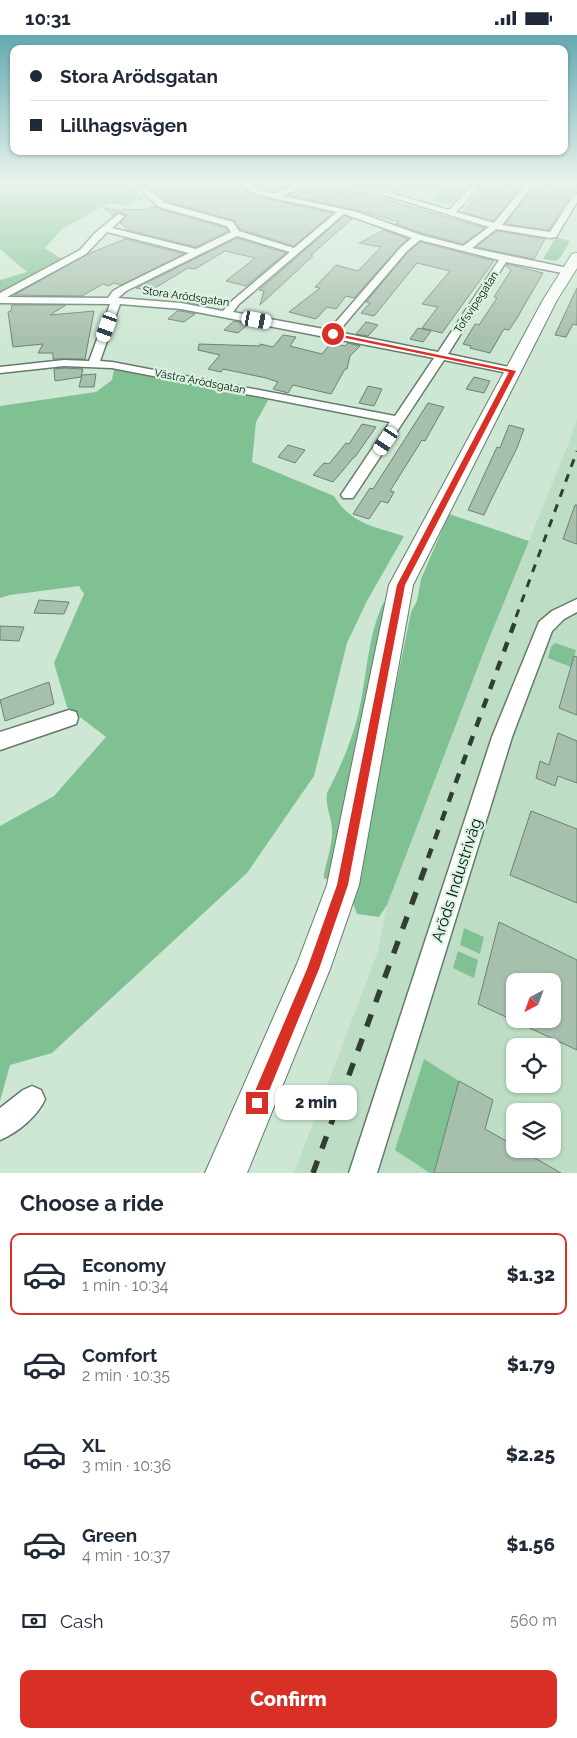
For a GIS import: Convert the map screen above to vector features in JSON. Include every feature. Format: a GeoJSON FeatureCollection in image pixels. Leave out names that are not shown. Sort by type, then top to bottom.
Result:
{"type":"FeatureCollection","features":[{"type":"Feature","properties":{"kind":"street"},"geometry":{"type":"LineString","coordinates":[[0,299],[83,252],[97,236]]}},
{"type":"Feature","properties":{"kind":"street"},"geometry":{"type":"LineString","coordinates":[[135,236],[197,252]]}},
{"type":"Feature","properties":{"kind":"street"},"geometry":{"type":"LineString","coordinates":[[94,363],[116,293],[230,236]]}},
{"type":"Feature","properties":{"kind":"street"},"geometry":{"type":"LineString","coordinates":[[246,236],[296,251]]}},
{"type":"Feature","properties":{"kind":"street"},"geometry":{"type":"LineString","coordinates":[[226,314],[236,302],[313,236]]}},
{"type":"Feature","properties":{"kind":"street"},"geometry":{"type":"LineString","coordinates":[[464,249],[481,236]]}},
{"type":"Feature","properties":{"kind":"street"},"geometry":{"type":"LineString","coordinates":[[331,334],[404,249],[418,237],[504,259],[568,271]]}},
{"type":"Feature","properties":{"kind":"street"},"geometry":{"type":"LineString","coordinates":[[226,1173],[313,969],[342,885],[401,585],[553,295],[577,257]]}},
{"type":"Feature","properties":{"kind":"street","name":"Tofsvipegatan"},"geometry":{"type":"LineString","coordinates":[[348,495],[406,411],[504,259]]}},
{"type":"Feature","properties":{"kind":"street","name":"Stora Arödsgatan"},"geometry":{"type":"LineString","coordinates":[[0,299],[114,301],[181,307],[441,355],[513,371]]}},
{"type":"Feature","properties":{"kind":"street","name":"Västra Arödsgatan"},"geometry":{"type":"LineString","coordinates":[[0,370],[64,363],[94,363],[166,374],[398,420]]}},
{"type":"Feature","properties":{"kind":"street","name":"Aröds Industriväg"},"geometry":{"type":"LineString","coordinates":[[363,1173],[502,737],[545,627],[558,615],[577,605]]}},
{"type":"Feature","properties":{"kind":"street"},"geometry":{"type":"LineString","coordinates":[[0,741],[68,717]]}},
{"type":"Feature","properties":{"kind":"street"},"geometry":{"type":"LineString","coordinates":[[0,1126],[32,1099]]}},
{"type":"Feature","properties":{"kind":"shaded area"},"geometry":{"type":"Polygon","coordinates":[[[577,418],[577,1173],[294,1173],[378,951],[387,905],[486,646],[568,445],[577,418]]]}},
{"type":"Feature","properties":{"kind":"green space"},"geometry":{"type":"Polygon","coordinates":[[[0,236],[56,236],[45,248],[63,260],[16,286],[0,292],[0,280],[27,272],[0,249],[0,236]]]}},
{"type":"Feature","properties":{"kind":"green space"},"geometry":{"type":"Polygon","coordinates":[[[556,237],[570,241],[560,258],[556,261],[543,259],[556,237]]]}},
{"type":"Feature","properties":{"kind":"green space"},"geometry":{"type":"Polygon","coordinates":[[[114,369],[270,397],[256,422],[252,462],[334,496],[348,513],[364,523],[404,536],[367,601],[347,643],[314,776],[247,873],[52,1053],[10,1065],[0,1101],[0,826],[54,796],[106,737],[67,707],[54,663],[84,594],[79,586],[0,598],[0,406],[96,392],[112,380],[114,369]]]}},
{"type":"Feature","properties":{"kind":"green space"},"geometry":{"type":"Polygon","coordinates":[[[449,514],[529,541],[486,646],[387,905],[379,917],[357,914],[351,898],[411,612],[417,601],[421,579],[449,514]]]}},
{"type":"Feature","properties":{"kind":"green space"},"geometry":{"type":"Polygon","coordinates":[[[383,603],[386,604],[342,827],[328,878],[326,879],[324,874],[332,834],[327,793],[345,755],[355,725],[361,701],[370,644],[383,603]]]}},
{"type":"Feature","properties":{"kind":"green space"},"geometry":{"type":"Polygon","coordinates":[[[555,643],[576,650],[571,667],[548,658],[551,647],[555,643]]]}},
{"type":"Feature","properties":{"kind":"green space"},"geometry":{"type":"Polygon","coordinates":[[[464,928],[484,937],[480,954],[460,945],[464,928]]]}},
{"type":"Feature","properties":{"kind":"green space"},"geometry":{"type":"Polygon","coordinates":[[[458,951],[478,960],[474,978],[453,968],[458,951]]]}},
{"type":"Feature","properties":{"kind":"green space"},"geometry":{"type":"Polygon","coordinates":[[[424,1059],[459,1081],[434,1173],[430,1173],[395,1150],[424,1059]]]}},
{"type":"Feature","properties":{"kind":"building"},"geometry":{"type":"Polygon","coordinates":[[[152,236],[218,236],[196,247],[152,236]]]}},
{"type":"Feature","properties":{"kind":"building"},"geometry":{"type":"Polygon","coordinates":[[[263,236],[306,236],[294,246],[263,236]]]}},
{"type":"Feature","properties":{"kind":"building"},"geometry":{"type":"Polygon","coordinates":[[[321,236],[333,236],[260,305],[264,291],[259,290],[321,236]]]}},
{"type":"Feature","properties":{"kind":"building"},"geometry":{"type":"Polygon","coordinates":[[[372,236],[400,236],[408,239],[354,298],[346,296],[336,309],[327,307],[316,319],[289,312],[320,288],[315,287],[336,265],[358,271],[381,247],[359,243],[372,236]]]}},
{"type":"Feature","properties":{"kind":"building"},"geometry":{"type":"Polygon","coordinates":[[[434,236],[474,236],[463,244],[434,236]]]}},
{"type":"Feature","properties":{"kind":"building"},"geometry":{"type":"Polygon","coordinates":[[[490,236],[528,236],[545,239],[534,259],[476,247],[490,236]]]}},
{"type":"Feature","properties":{"kind":"building"},"geometry":{"type":"Polygon","coordinates":[[[237,238],[286,253],[246,286],[226,281],[255,258],[225,251],[195,269],[188,268],[150,291],[136,288],[237,238]]]}},
{"type":"Feature","properties":{"kind":"building"},"geometry":{"type":"Polygon","coordinates":[[[125,239],[184,254],[121,285],[114,283],[108,286],[103,284],[82,296],[14,295],[88,254],[125,239]]]}},
{"type":"Feature","properties":{"kind":"building"},"geometry":{"type":"Polygon","coordinates":[[[420,242],[494,261],[442,333],[422,328],[438,307],[422,304],[450,271],[417,263],[374,316],[361,313],[370,303],[366,302],[408,252],[420,242]]]}},
{"type":"Feature","properties":{"kind":"building"},"geometry":{"type":"Polygon","coordinates":[[[507,264],[543,273],[517,318],[509,330],[504,329],[490,353],[470,348],[471,346],[463,344],[475,324],[479,325],[497,298],[494,297],[511,270],[506,266],[507,264]]]}},
{"type":"Feature","properties":{"kind":"building"},"geometry":{"type":"Polygon","coordinates":[[[577,288],[577,325],[573,324],[566,337],[555,335],[577,288]]]}},
{"type":"Feature","properties":{"kind":"building"},"geometry":{"type":"Polygon","coordinates":[[[195,294],[214,298],[205,306],[187,302],[195,294]]]}},
{"type":"Feature","properties":{"kind":"building"},"geometry":{"type":"Polygon","coordinates":[[[12,305],[66,305],[50,315],[94,311],[85,359],[53,359],[53,353],[38,353],[43,344],[13,347],[8,312],[11,311],[12,305]]]}},
{"type":"Feature","properties":{"kind":"building"},"geometry":{"type":"Polygon","coordinates":[[[177,311],[195,314],[184,322],[168,319],[177,311]]]}},
{"type":"Feature","properties":{"kind":"building"},"geometry":{"type":"Polygon","coordinates":[[[234,321],[248,324],[238,333],[224,330],[234,321]]]}},
{"type":"Feature","properties":{"kind":"building"},"geometry":{"type":"Polygon","coordinates":[[[366,322],[378,325],[368,336],[356,334],[366,322]]]}},
{"type":"Feature","properties":{"kind":"building"},"geometry":{"type":"Polygon","coordinates":[[[418,328],[431,331],[423,342],[410,339],[418,328]]]}},
{"type":"Feature","properties":{"kind":"building"},"geometry":{"type":"Polygon","coordinates":[[[283,335],[296,337],[290,346],[322,354],[331,343],[345,346],[348,343],[360,346],[350,356],[347,369],[345,369],[331,394],[293,385],[288,393],[273,389],[278,382],[266,378],[223,369],[221,372],[208,369],[220,355],[198,350],[199,344],[260,346],[260,344],[273,347],[283,335]]]}},
{"type":"Feature","properties":{"kind":"building"},"geometry":{"type":"Polygon","coordinates":[[[54,369],[83,369],[81,377],[55,381],[54,369]]]}},
{"type":"Feature","properties":{"kind":"building"},"geometry":{"type":"Polygon","coordinates":[[[96,374],[94,387],[79,387],[82,375],[96,374]]]}},
{"type":"Feature","properties":{"kind":"building"},"geometry":{"type":"Polygon","coordinates":[[[474,377],[490,381],[484,393],[466,389],[474,377]]]}},
{"type":"Feature","properties":{"kind":"building"},"geometry":{"type":"Polygon","coordinates":[[[368,386],[382,389],[374,406],[359,403],[368,386]]]}},
{"type":"Feature","properties":{"kind":"building"},"geometry":{"type":"Polygon","coordinates":[[[428,403],[444,407],[425,441],[422,440],[390,491],[394,492],[388,503],[381,501],[369,519],[353,514],[370,488],[373,489],[428,403]]]}},
{"type":"Feature","properties":{"kind":"building"},"geometry":{"type":"Polygon","coordinates":[[[362,424],[376,427],[355,457],[333,482],[313,475],[324,463],[329,464],[346,443],[349,444],[362,424]]]}},
{"type":"Feature","properties":{"kind":"building"},"geometry":{"type":"Polygon","coordinates":[[[509,425],[524,429],[517,448],[484,515],[468,510],[497,447],[500,448],[509,425]]]}},
{"type":"Feature","properties":{"kind":"building"},"geometry":{"type":"Polygon","coordinates":[[[288,445],[305,450],[295,463],[278,457],[288,445]]]}},
{"type":"Feature","properties":{"kind":"building"},"geometry":{"type":"Polygon","coordinates":[[[575,505],[577,505],[577,544],[563,539],[575,505]]]}},
{"type":"Feature","properties":{"kind":"building"},"geometry":{"type":"Polygon","coordinates":[[[39,600],[69,602],[64,614],[34,613],[39,600]]]}},
{"type":"Feature","properties":{"kind":"building"},"geometry":{"type":"Polygon","coordinates":[[[0,626],[24,627],[19,641],[0,640],[0,626]]]}},
{"type":"Feature","properties":{"kind":"building"},"geometry":{"type":"Polygon","coordinates":[[[574,656],[577,657],[577,715],[559,708],[574,656]]]}},
{"type":"Feature","properties":{"kind":"building"},"geometry":{"type":"Polygon","coordinates":[[[49,682],[54,704],[5,721],[0,700],[49,682]]]}},
{"type":"Feature","properties":{"kind":"building"},"geometry":{"type":"Polygon","coordinates":[[[558,733],[577,741],[577,783],[558,776],[555,786],[536,778],[540,761],[549,765],[558,733]]]}},
{"type":"Feature","properties":{"kind":"building"},"geometry":{"type":"Polygon","coordinates":[[[531,811],[577,829],[577,903],[510,875],[531,811]]]}},
{"type":"Feature","properties":{"kind":"building"},"geometry":{"type":"Polygon","coordinates":[[[499,922],[577,960],[577,1050],[561,1043],[561,1038],[551,1038],[530,1028],[561,1028],[561,973],[506,973],[506,1017],[478,1004],[499,922]]]}},
{"type":"Feature","properties":{"kind":"building"},"geometry":{"type":"Polygon","coordinates":[[[459,1081],[493,1100],[485,1129],[506,1141],[506,1158],[535,1158],[561,1173],[434,1173],[459,1081]]]}},
{"type":"Feature","properties":{"kind":"railway"},"geometry":{"type":"LineString","coordinates":[[516,617],[577,451]]}},
{"type":"Feature","properties":{"kind":"railway"},"geometry":{"type":"LineString","coordinates":[[428,858],[517,616]]}},
{"type":"Feature","properties":{"kind":"railway"},"geometry":{"type":"LineString","coordinates":[[313,1173],[429,857]]}},
{"type":"Feature","properties":{"kind":"route"},"geometry":{"type":"LineString","coordinates":[[257,1103],[313,969],[342,885],[401,585],[513,371],[333,334]]}}]}
